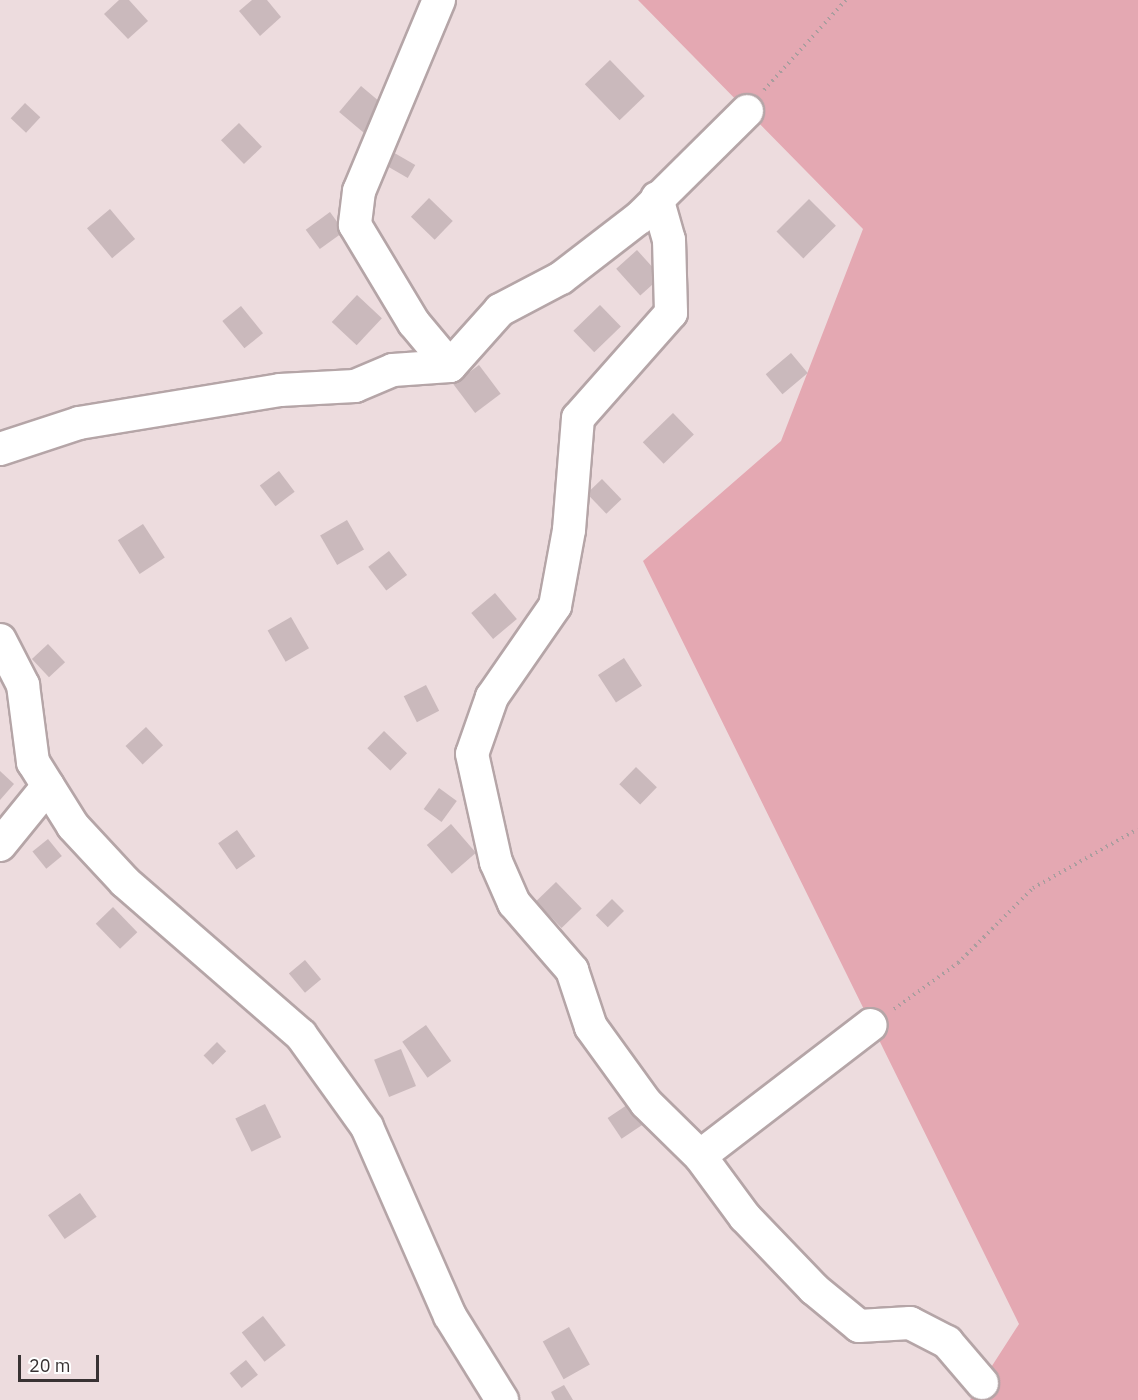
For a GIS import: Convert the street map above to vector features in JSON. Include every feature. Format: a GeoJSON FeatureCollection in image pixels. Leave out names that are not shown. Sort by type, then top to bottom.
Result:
{"type":"FeatureCollection","features":[{"type":"Feature","properties":{"kind":"street"},"geometry":{"type":"LineString","coordinates":[[439,0],[359,191],[355,225],[414,323],[450,366]]}},
{"type":"Feature","properties":{"kind":"street"},"geometry":{"type":"LineString","coordinates":[[0,448],[79,423],[280,390],[355,386],[393,370],[450,366],[500,310],[561,278],[657,198],[747,111]]}},
{"type":"Feature","properties":{"kind":"street"},"geometry":{"type":"LineString","coordinates":[[657,198],[669,240],[671,314],[578,418],[569,530],[555,606],[492,697],[472,753],[496,862],[514,903],[572,970],[591,1027],[646,1103],[700,1156],[745,1217],[814,1289],[859,1326],[910,1323],[947,1342],[982,1383]]}},
{"type":"Feature","properties":{"kind":"street"},"geometry":{"type":"LineString","coordinates":[[0,640],[23,685],[33,762],[73,826],[125,882],[301,1035],[367,1127],[450,1316],[502,1400]]}},
{"type":"Feature","properties":{"kind":"street"},"geometry":{"type":"LineString","coordinates":[[0,845],[48,786]]}},
{"type":"Feature","properties":{"kind":"street"},"geometry":{"type":"LineString","coordinates":[[700,1156],[871,1025]]}},
{"type":"Feature","properties":{"kind":"path"},"geometry":{"type":"LineString","coordinates":[[747,111],[846,0]]}},
{"type":"Feature","properties":{"kind":"path"},"geometry":{"type":"LineString","coordinates":[[871,1025],[958,963],[1033,888],[1138,829]]}},
{"type":"Feature","properties":{"kind":"shaded area"},"geometry":{"type":"Polygon","coordinates":[[[638,0],[1138,0],[1138,1400],[970,1400],[1019,1324],[643,561],[781,441],[863,229],[638,0]]]}},
{"type":"Feature","properties":{"kind":"building"},"geometry":{"type":"Polygon","coordinates":[[[119,0],[129,0],[148,21],[128,39],[104,14],[119,0]]]}},
{"type":"Feature","properties":{"kind":"building"},"geometry":{"type":"Polygon","coordinates":[[[252,0],[267,0],[281,17],[260,36],[239,11],[252,0]]]}},
{"type":"Feature","properties":{"kind":"building"},"geometry":{"type":"Polygon","coordinates":[[[610,60],[645,96],[620,120],[585,84],[610,60]]]}},
{"type":"Feature","properties":{"kind":"building"},"geometry":{"type":"Polygon","coordinates":[[[361,86],[390,110],[368,136],[339,112],[361,86]]]}},
{"type":"Feature","properties":{"kind":"building"},"geometry":{"type":"Polygon","coordinates":[[[25,103],[40,117],[26,133],[11,118],[25,103]]]}},
{"type":"Feature","properties":{"kind":"building"},"geometry":{"type":"Polygon","coordinates":[[[239,123],[262,147],[244,164],[221,140],[239,123]]]}},
{"type":"Feature","properties":{"kind":"building"},"geometry":{"type":"Polygon","coordinates":[[[391,151],[415,165],[408,178],[384,164],[391,151]]]}},
{"type":"Feature","properties":{"kind":"building"},"geometry":{"type":"Polygon","coordinates":[[[429,198],[453,221],[435,240],[411,217],[429,198]]]}},
{"type":"Feature","properties":{"kind":"building"},"geometry":{"type":"Polygon","coordinates":[[[809,199],[836,226],[803,258],[776,232],[809,199]]]}},
{"type":"Feature","properties":{"kind":"building"},"geometry":{"type":"Polygon","coordinates":[[[110,209],[135,239],[112,258],[87,228],[110,209]]]}},
{"type":"Feature","properties":{"kind":"building"},"geometry":{"type":"Polygon","coordinates":[[[330,212],[344,231],[320,249],[306,230],[330,212]]]}},
{"type":"Feature","properties":{"kind":"building"},"geometry":{"type":"Polygon","coordinates":[[[637,250],[661,277],[640,295],[616,269],[637,250]]]}},
{"type":"Feature","properties":{"kind":"building"},"geometry":{"type":"Polygon","coordinates":[[[357,295],[382,318],[357,345],[332,322],[357,295]]]}},
{"type":"Feature","properties":{"kind":"building"},"geometry":{"type":"Polygon","coordinates":[[[600,305],[621,327],[594,352],[573,331],[600,305]]]}},
{"type":"Feature","properties":{"kind":"building"},"geometry":{"type":"Polygon","coordinates":[[[241,306],[263,333],[244,348],[222,321],[241,306]]]}},
{"type":"Feature","properties":{"kind":"building"},"geometry":{"type":"Polygon","coordinates":[[[791,353],[808,373],[782,394],[766,374],[791,353]]]}},
{"type":"Feature","properties":{"kind":"building"},"geometry":{"type":"Polygon","coordinates":[[[479,365],[501,394],[475,413],[453,384],[479,365]]]}},
{"type":"Feature","properties":{"kind":"building"},"geometry":{"type":"Polygon","coordinates":[[[673,413],[694,435],[664,464],[643,442],[673,413]]]}},
{"type":"Feature","properties":{"kind":"building"},"geometry":{"type":"Polygon","coordinates":[[[279,471],[295,492],[275,506],[260,485],[279,471]]]}},
{"type":"Feature","properties":{"kind":"building"},"geometry":{"type":"Polygon","coordinates":[[[602,479],[621,499],[606,514],[587,494],[602,479]]]}},
{"type":"Feature","properties":{"kind":"building"},"geometry":{"type":"Polygon","coordinates":[[[347,520],[364,549],[337,565],[320,536],[347,520]]]}},
{"type":"Feature","properties":{"kind":"building"},"geometry":{"type":"Polygon","coordinates":[[[143,524],[165,558],[140,574],[118,540],[143,524]]]}},
{"type":"Feature","properties":{"kind":"building"},"geometry":{"type":"Polygon","coordinates":[[[389,551],[407,575],[386,591],[368,567],[389,551]]]}},
{"type":"Feature","properties":{"kind":"building"},"geometry":{"type":"Polygon","coordinates":[[[495,593],[517,619],[493,639],[471,613],[495,593]]]}},
{"type":"Feature","properties":{"kind":"building"},"geometry":{"type":"Polygon","coordinates":[[[291,617],[309,648],[286,662],[268,630],[291,617]]]}},
{"type":"Feature","properties":{"kind":"building"},"geometry":{"type":"Polygon","coordinates":[[[48,644],[65,662],[49,677],[32,659],[48,644]]]}},
{"type":"Feature","properties":{"kind":"building"},"geometry":{"type":"Polygon","coordinates":[[[624,658],[642,686],[616,703],[598,675],[624,658]]]}},
{"type":"Feature","properties":{"kind":"building"},"geometry":{"type":"Polygon","coordinates":[[[426,685],[439,711],[417,722],[404,696],[426,685]]]}},
{"type":"Feature","properties":{"kind":"building"},"geometry":{"type":"Polygon","coordinates":[[[146,727],[163,745],[143,764],[126,746],[146,727]]]}},
{"type":"Feature","properties":{"kind":"building"},"geometry":{"type":"Polygon","coordinates":[[[384,731],[407,753],[390,770],[367,748],[384,731]]]}},
{"type":"Feature","properties":{"kind":"building"},"geometry":{"type":"Polygon","coordinates":[[[636,767],[657,787],[640,804],[619,784],[636,767]]]}},
{"type":"Feature","properties":{"kind":"building"},"geometry":{"type":"Polygon","coordinates":[[[0,771],[14,784],[0,800],[0,771]]]}},
{"type":"Feature","properties":{"kind":"building"},"geometry":{"type":"Polygon","coordinates":[[[439,788],[457,801],[442,822],[424,809],[439,788]]]}},
{"type":"Feature","properties":{"kind":"building"},"geometry":{"type":"Polygon","coordinates":[[[451,824],[476,853],[452,874],[427,845],[451,824]]]}},
{"type":"Feature","properties":{"kind":"building"},"geometry":{"type":"Polygon","coordinates":[[[237,830],[255,856],[237,869],[218,843],[237,830]]]}},
{"type":"Feature","properties":{"kind":"building"},"geometry":{"type":"Polygon","coordinates":[[[48,839],[62,856],[46,869],[32,852],[48,839]]]}},
{"type":"Feature","properties":{"kind":"building"},"geometry":{"type":"Polygon","coordinates":[[[556,882],[582,909],[562,928],[536,901],[556,882]]]}},
{"type":"Feature","properties":{"kind":"building"},"geometry":{"type":"Polygon","coordinates":[[[612,899],[624,911],[608,927],[596,915],[612,899]]]}},
{"type":"Feature","properties":{"kind":"building"},"geometry":{"type":"Polygon","coordinates":[[[113,907],[137,932],[120,949],[96,924],[113,907]]]}},
{"type":"Feature","properties":{"kind":"building"},"geometry":{"type":"Polygon","coordinates":[[[305,960],[321,979],[305,993],[289,973],[305,960]]]}},
{"type":"Feature","properties":{"kind":"building"},"geometry":{"type":"Polygon","coordinates":[[[426,1025],[451,1061],[427,1078],[402,1042],[426,1025]]]}},
{"type":"Feature","properties":{"kind":"building"},"geometry":{"type":"Polygon","coordinates":[[[217,1042],[226,1051],[213,1065],[204,1055],[217,1042]]]}},
{"type":"Feature","properties":{"kind":"building"},"geometry":{"type":"Polygon","coordinates":[[[401,1049],[416,1086],[389,1097],[374,1060],[401,1049]]]}},
{"type":"Feature","properties":{"kind":"building"},"geometry":{"type":"Polygon","coordinates":[[[630,1103],[644,1124],[622,1139],[608,1118],[630,1103]]]}},
{"type":"Feature","properties":{"kind":"building"},"geometry":{"type":"Polygon","coordinates":[[[265,1104],[281,1137],[252,1152],[235,1118],[265,1104]]]}},
{"type":"Feature","properties":{"kind":"building"},"geometry":{"type":"Polygon","coordinates":[[[80,1193],[97,1217],[65,1239],[48,1215],[80,1193]]]}},
{"type":"Feature","properties":{"kind":"building"},"geometry":{"type":"Polygon","coordinates":[[[263,1316],[286,1345],[265,1362],[242,1333],[263,1316]]]}},
{"type":"Feature","properties":{"kind":"building"},"geometry":{"type":"Polygon","coordinates":[[[569,1327],[590,1365],[564,1379],[543,1342],[569,1327]]]}},
{"type":"Feature","properties":{"kind":"building"},"geometry":{"type":"Polygon","coordinates":[[[246,1360],[258,1375],[242,1388],[230,1373],[246,1360]]]}},
{"type":"Feature","properties":{"kind":"building"},"geometry":{"type":"Polygon","coordinates":[[[564,1385],[573,1400],[555,1400],[551,1392],[564,1385]]]}}]}
